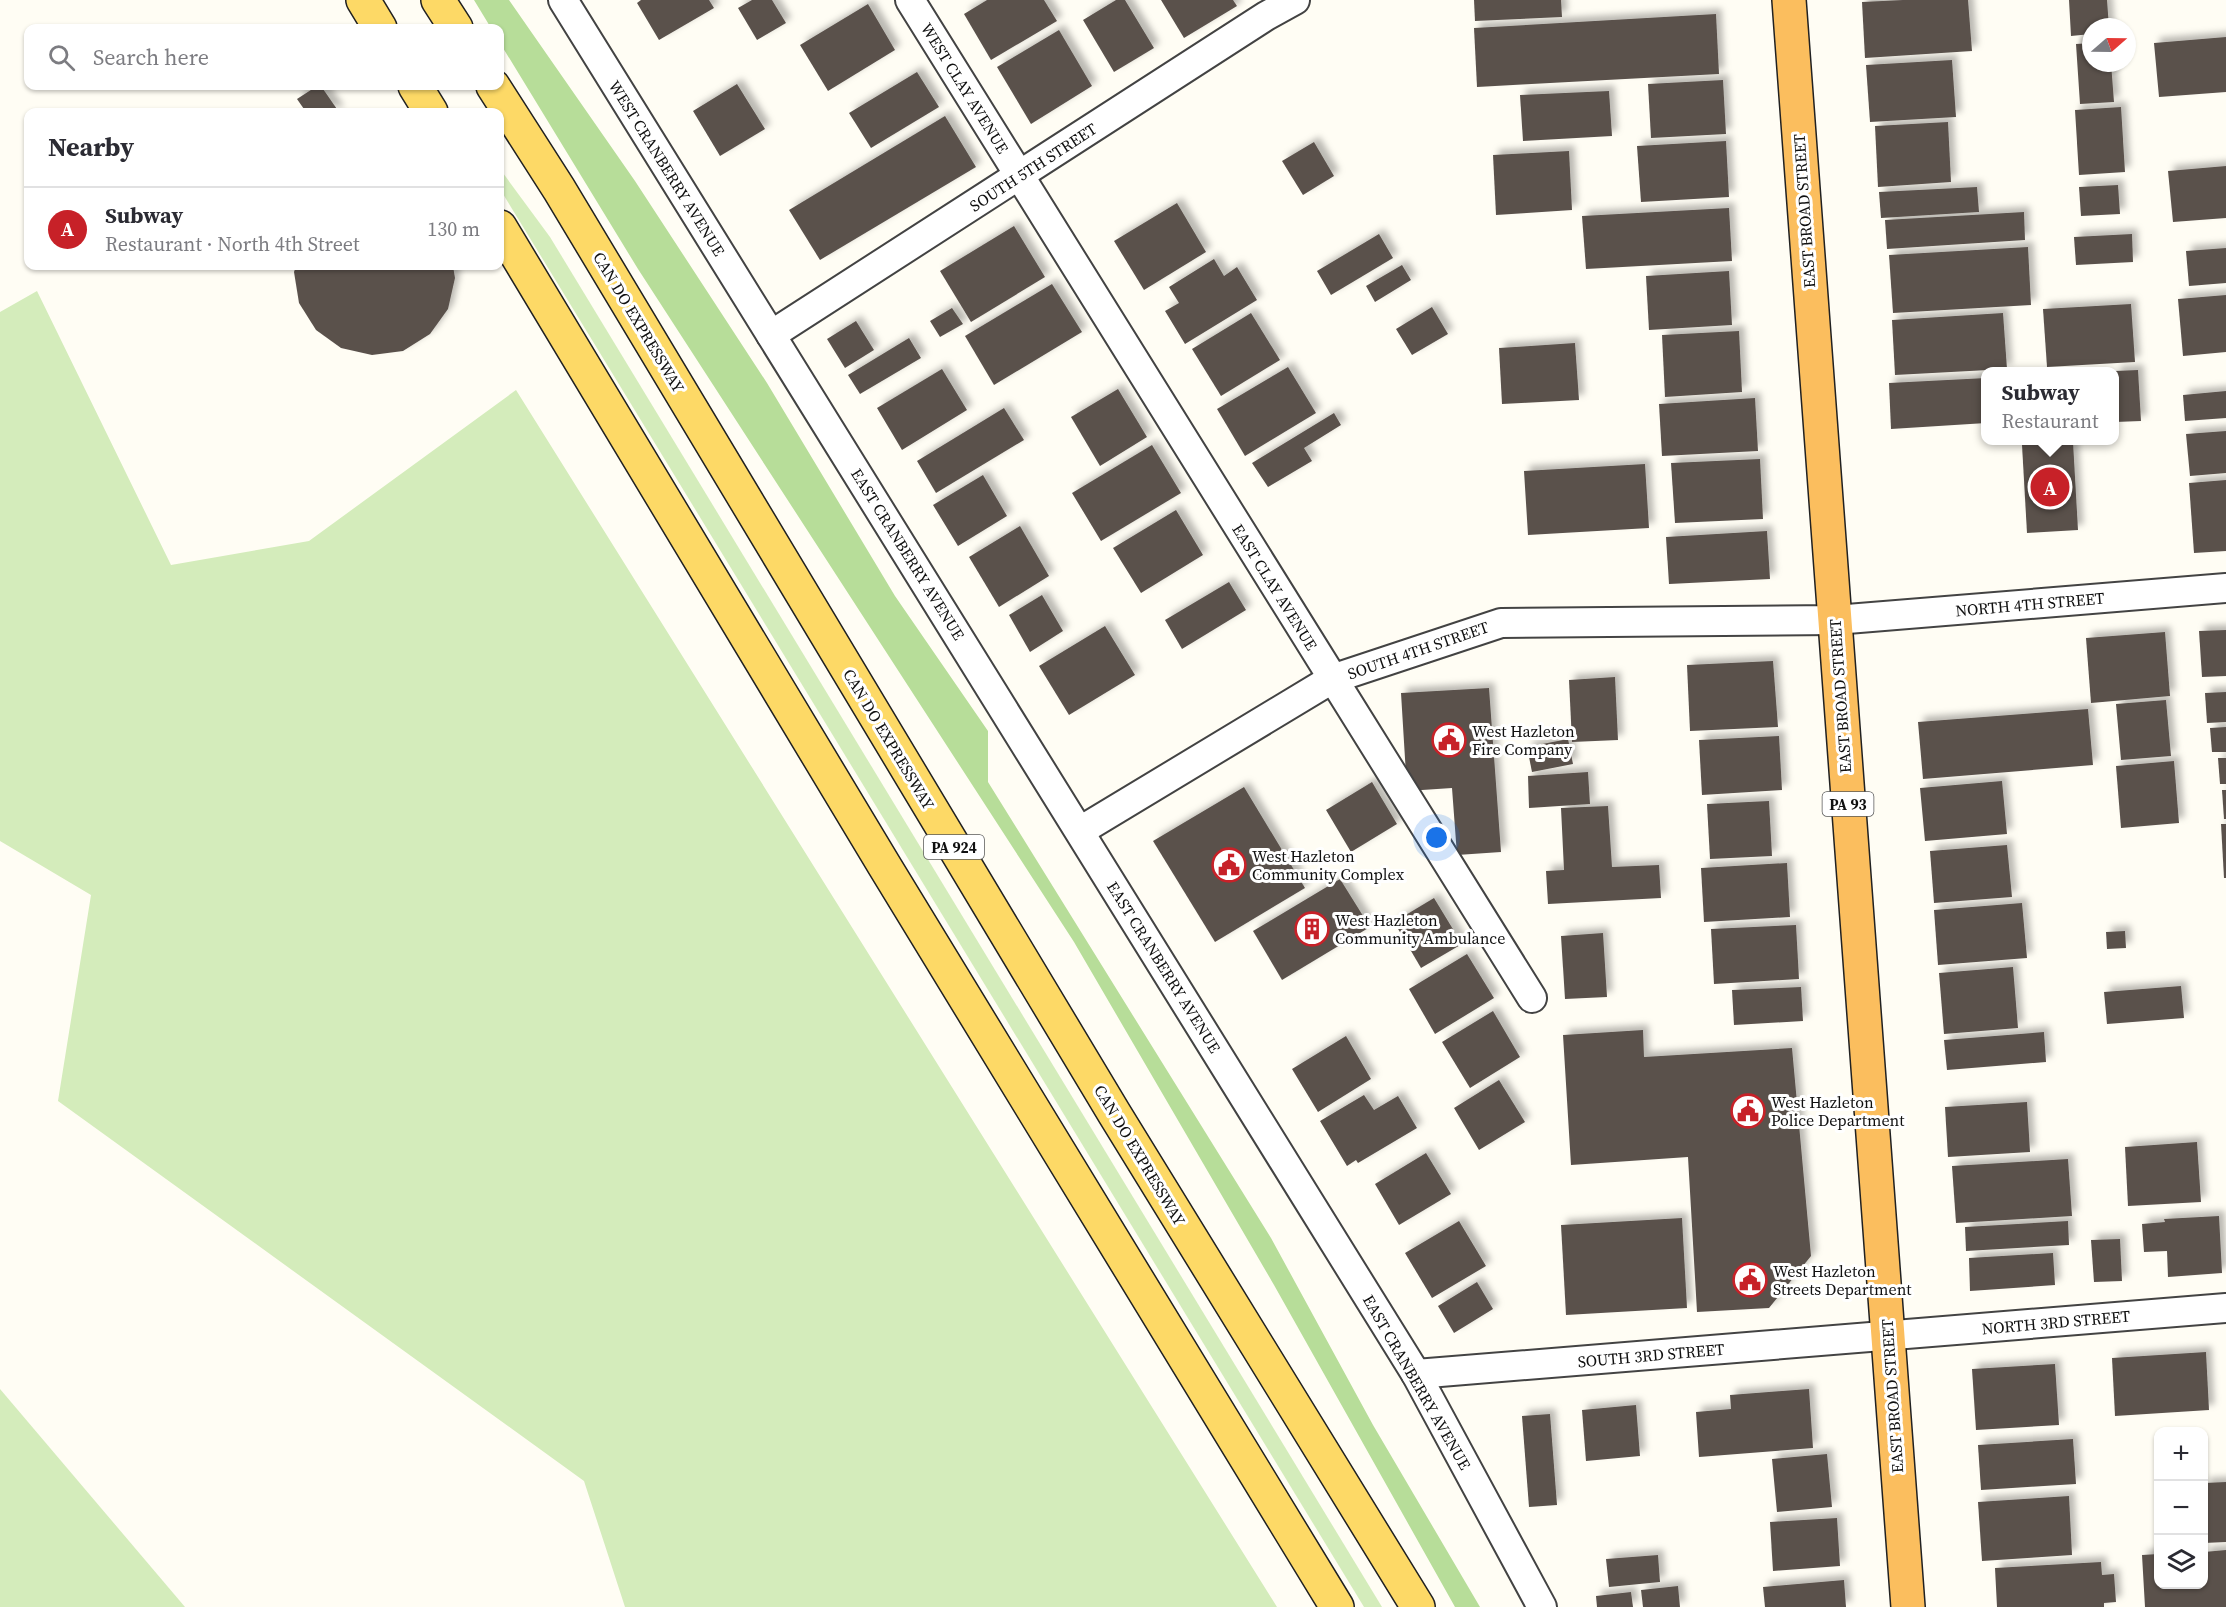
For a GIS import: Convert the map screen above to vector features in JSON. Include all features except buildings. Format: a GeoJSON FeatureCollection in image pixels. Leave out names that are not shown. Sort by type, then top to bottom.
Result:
{"type":"FeatureCollection","features":[{"type":"Feature","properties":{"kind":"highway","name":"EAST BROAD STREET"},"geometry":{"type":"LineString","coordinates":[[1788,0],[1908,1607]]}},
{"type":"Feature","properties":{"kind":"main road"},"geometry":{"type":"LineString","coordinates":[[363,0],[378,24]]}},
{"type":"Feature","properties":{"kind":"main road"},"geometry":{"type":"LineString","coordinates":[[438,0],[453,24]]}},
{"type":"Feature","properties":{"kind":"main road"},"geometry":{"type":"LineString","coordinates":[[417,90],[428,108]]}},
{"type":"Feature","properties":{"kind":"main road","name":"CAN DO EXPRESSWAY"},"geometry":{"type":"LineString","coordinates":[[496,90],[565,200],[1114,1113],[1418,1607]]}},
{"type":"Feature","properties":{"kind":"main road"},"geometry":{"type":"LineString","coordinates":[[504,234],[878,854],[1337,1607]]}},
{"type":"Feature","properties":{"kind":"street","name":"WEST CRANBERRY AVENUE"},"geometry":{"type":"LineString","coordinates":[[563,0],[771,335]]}},
{"type":"Feature","properties":{"kind":"street","name":"WEST CLAY AVENUE"},"geometry":{"type":"LineString","coordinates":[[910,0],[1019,176]]}},
{"type":"Feature","properties":{"kind":"street","name":"SOUTH 5TH STREET"},"geometry":{"type":"LineString","coordinates":[[771,335],[1295,0]]}},
{"type":"Feature","properties":{"kind":"street","name":"EAST CLAY AVENUE"},"geometry":{"type":"LineString","coordinates":[[1019,176],[1532,998]]}},
{"type":"Feature","properties":{"kind":"street","name":"EAST CRANBERRY AVENUE"},"geometry":{"type":"LineString","coordinates":[[771,335],[1416,1374],[1542,1607]]}},
{"type":"Feature","properties":{"kind":"street","name":"NORTH 4TH STREET"},"geometry":{"type":"LineString","coordinates":[[1835,620],[2226,588]]}},
{"type":"Feature","properties":{"kind":"street","name":"SOUTH 4TH STREET"},"geometry":{"type":"LineString","coordinates":[[1080,831],[1332,679],[1501,623],[1835,620]]}},
{"type":"Feature","properties":{"kind":"street","name":"NORTH 3RD STREET"},"geometry":{"type":"LineString","coordinates":[[1887,1336],[2226,1308]]}},
{"type":"Feature","properties":{"kind":"street","name":"SOUTH 3RD STREET"},"geometry":{"type":"LineString","coordinates":[[1416,1374],[1887,1336]]}},
{"type":"Feature","properties":{"kind":"green space"},"geometry":{"type":"Polygon","coordinates":[[[474,0],[509,0],[635,181],[767,383],[895,596],[988,731],[988,782],[1271,1238],[1373,1425],[1480,1607],[1455,1607],[1274,1285],[1074,942],[638,269],[504,50],[504,24],[489,24],[474,0]]]}},
{"type":"Feature","properties":{"kind":"green space"},"geometry":{"type":"Polygon","coordinates":[[[504,174],[550,237],[1382,1607],[1364,1607],[504,196],[504,174]]]}},
{"type":"Feature","properties":{"kind":"green space"},"geometry":{"type":"Polygon","coordinates":[[[37,291],[171,565],[309,541],[516,390],[1277,1607],[625,1607],[584,1481],[58,1101],[91,895],[0,841],[0,312],[37,291]]]}},
{"type":"Feature","properties":{"kind":"green space"},"geometry":{"type":"Polygon","coordinates":[[[0,1389],[185,1607],[0,1607],[0,1389]]]}},
{"type":"Feature","properties":{"kind":"place","name":"Subway"},"geometry":{"type":"Point","coordinates":[2050,487]}},
{"type":"Feature","properties":{"kind":"place","name":"West Hazleton Fire Company"},"geometry":{"type":"Point","coordinates":[1449,740]}},
{"type":"Feature","properties":{"kind":"place","name":"West Hazleton Community Complex"},"geometry":{"type":"Point","coordinates":[1229,865]}},
{"type":"Feature","properties":{"kind":"place","name":"West Hazleton Community Ambulance"},"geometry":{"type":"Point","coordinates":[1312,929]}},
{"type":"Feature","properties":{"kind":"place","name":"West Hazleton Police Department"},"geometry":{"type":"Point","coordinates":[1748,1111]}},
{"type":"Feature","properties":{"kind":"place","name":"West Hazleton Streets Department"},"geometry":{"type":"Point","coordinates":[1750,1280]}}]}
